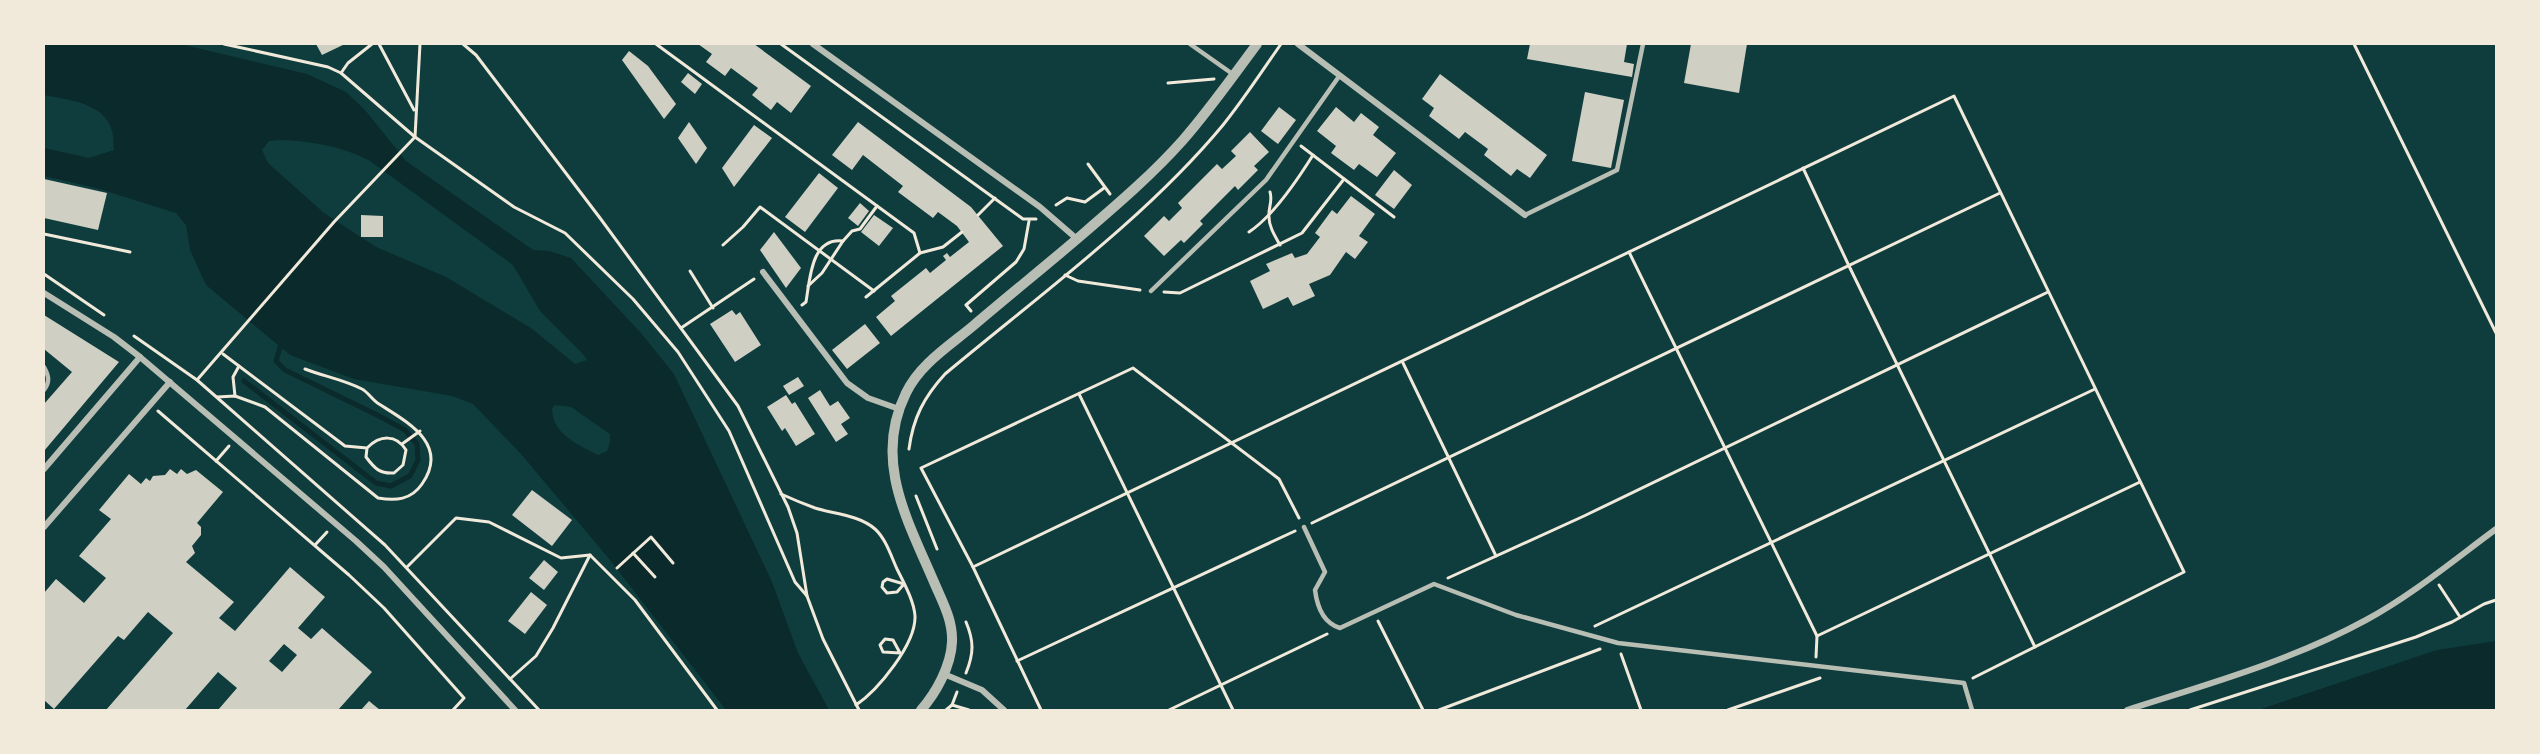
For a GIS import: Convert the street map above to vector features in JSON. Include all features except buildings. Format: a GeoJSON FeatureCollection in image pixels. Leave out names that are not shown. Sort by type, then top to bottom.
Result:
{"type":"FeatureCollection","features":[{"type":"Feature","properties":{"kind":"street"},"geometry":{"type":"LineString","coordinates":[[813,44],[1040,207],[1077,239]]}},
{"type":"Feature","properties":{"kind":"street"},"geometry":{"type":"LineString","coordinates":[[921,711],[944,674],[952,643],[950,624],[897,489],[892,464],[891,441],[900,409],[911,384],[930,361],[1077,239],[1181,142],[1257,44]]}},
{"type":"Feature","properties":{"kind":"street"},"geometry":{"type":"LineString","coordinates":[[1298,44],[1525,214]]}},
{"type":"Feature","properties":{"kind":"street"},"geometry":{"type":"LineString","coordinates":[[763,272],[848,383],[868,398],[900,409]]}},
{"type":"Feature","properties":{"kind":"street"},"geometry":{"type":"LineString","coordinates":[[44,293],[140,357],[384,567],[515,711]]}},
{"type":"Feature","properties":{"kind":"street"},"geometry":{"type":"LineString","coordinates":[[44,469],[140,357]]}},
{"type":"Feature","properties":{"kind":"street"},"geometry":{"type":"LineString","coordinates":[[44,528],[170,382]]}},
{"type":"Feature","properties":{"kind":"street"},"geometry":{"type":"LineString","coordinates":[[2127,711],[2309,648],[2367,620],[2433,576],[2496,529]]}},
{"type":"Feature","properties":{"kind":"street"},"geometry":{"type":"LineString","coordinates":[[944,674],[982,690],[1004,711]]}},
{"type":"Feature","properties":{"kind":"lane"},"geometry":{"type":"LineString","coordinates":[[1190,44],[1234,75]]}},
{"type":"Feature","properties":{"kind":"lane"},"geometry":{"type":"LineString","coordinates":[[1525,214],[1617,170],[1643,44]]}},
{"type":"Feature","properties":{"kind":"lane"},"geometry":{"type":"LineString","coordinates":[[1151,291],[1266,180],[1340,75]]}},
{"type":"Feature","properties":{"kind":"lane"},"geometry":{"type":"LineString","coordinates":[[44,367],[49,375],[48,384],[44,390]]}},
{"type":"Feature","properties":{"kind":"lane"},"geometry":{"type":"LineString","coordinates":[[1304,527],[1325,572],[1315,590],[1319,608],[1332,625],[1340,628],[1434,584],[1516,615],[1618,643],[1964,683],[1972,711]]}},
{"type":"Feature","properties":{"kind":"path"},"geometry":{"type":"LineString","coordinates":[[224,44],[319,65],[341,73],[415,137],[514,207],[565,232],[633,299],[678,352],[715,407],[729,431],[758,495],[792,577],[807,596]]}},
{"type":"Feature","properties":{"kind":"path"},"geometry":{"type":"LineString","coordinates":[[341,73],[348,63],[372,44]]}},
{"type":"Feature","properties":{"kind":"path"},"geometry":{"type":"LineString","coordinates":[[379,44],[415,111]]}},
{"type":"Feature","properties":{"kind":"path"},"geometry":{"type":"LineString","coordinates":[[197,380],[223,354],[334,222],[415,137],[420,44]]}},
{"type":"Feature","properties":{"kind":"path"},"geometry":{"type":"LineString","coordinates":[[463,44],[483,64],[738,406],[781,494],[797,533],[807,596],[823,639],[859,711]]}},
{"type":"Feature","properties":{"kind":"path"},"geometry":{"type":"LineString","coordinates":[[656,44],[914,233],[920,252]]}},
{"type":"Feature","properties":{"kind":"path"},"geometry":{"type":"LineString","coordinates":[[781,44],[1029,221],[1024,249],[1016,262],[971,300]]}},
{"type":"Feature","properties":{"kind":"path"},"geometry":{"type":"LineString","coordinates":[[1260,73],[1281,44]]}},
{"type":"Feature","properties":{"kind":"path"},"geometry":{"type":"LineString","coordinates":[[2354,44],[2496,333]]}},
{"type":"Feature","properties":{"kind":"path"},"geometry":{"type":"LineString","coordinates":[[1168,82],[1205,81],[1234,75]]}},
{"type":"Feature","properties":{"kind":"path"},"geometry":{"type":"LineString","coordinates":[[973,567],[1954,96],[2184,572],[1964,683]]}},
{"type":"Feature","properties":{"kind":"path"},"geometry":{"type":"LineString","coordinates":[[1293,139],[1394,217]]}},
{"type":"Feature","properties":{"kind":"path"},"geometry":{"type":"LineString","coordinates":[[1249,232],[1262,224],[1298,179],[1313,155]]}},
{"type":"Feature","properties":{"kind":"path"},"geometry":{"type":"LineString","coordinates":[[1062,201],[1066,198],[1085,202],[1104,188],[1088,164]]}},
{"type":"Feature","properties":{"kind":"path"},"geometry":{"type":"LineString","coordinates":[[1803,168],[2035,647]]}},
{"type":"Feature","properties":{"kind":"path"},"geometry":{"type":"LineString","coordinates":[[1064,274],[1078,281],[1180,293],[1302,233],[1344,179]]}},
{"type":"Feature","properties":{"kind":"path"},"geometry":{"type":"LineString","coordinates":[[1266,180],[1272,199],[1269,215],[1271,228],[1280,244]]}},
{"type":"Feature","properties":{"kind":"path"},"geometry":{"type":"LineString","coordinates":[[1017,661],[1677,350],[2000,193]]}},
{"type":"Feature","properties":{"kind":"path"},"geometry":{"type":"LineString","coordinates":[[978,215],[995,198]]}},
{"type":"Feature","properties":{"kind":"path"},"geometry":{"type":"LineString","coordinates":[[808,286],[822,273],[843,241],[852,231],[860,229],[877,206]]}},
{"type":"Feature","properties":{"kind":"path"},"geometry":{"type":"LineString","coordinates":[[723,245],[760,207],[873,291]]}},
{"type":"Feature","properties":{"kind":"path"},"geometry":{"type":"LineString","coordinates":[[866,297],[920,252],[943,247],[962,232]]}},
{"type":"Feature","properties":{"kind":"path"},"geometry":{"type":"LineString","coordinates":[[44,234],[130,252]]}},
{"type":"Feature","properties":{"kind":"path"},"geometry":{"type":"LineString","coordinates":[[793,311],[806,302],[808,286],[819,251],[826,244],[836,240],[843,241]]}},
{"type":"Feature","properties":{"kind":"path"},"geometry":{"type":"LineString","coordinates":[[1629,252],[1817,636],[1816,666]]}},
{"type":"Feature","properties":{"kind":"path"},"geometry":{"type":"LineString","coordinates":[[690,271],[713,309]]}},
{"type":"Feature","properties":{"kind":"path"},"geometry":{"type":"LineString","coordinates":[[681,328],[713,309],[763,272]]}},
{"type":"Feature","properties":{"kind":"path"},"geometry":{"type":"LineString","coordinates":[[1434,584],[1584,516],[2048,291]]}},
{"type":"Feature","properties":{"kind":"path"},"geometry":{"type":"LineString","coordinates":[[908,451],[914,422],[930,391],[945,374],[992,335]]}},
{"type":"Feature","properties":{"kind":"path"},"geometry":{"type":"LineString","coordinates":[[223,354],[345,446],[368,448]]}},
{"type":"Feature","properties":{"kind":"path"},"geometry":{"type":"LineString","coordinates":[[1403,362],[1496,556]]}},
{"type":"Feature","properties":{"kind":"path"},"geometry":{"type":"LineString","coordinates":[[235,396],[233,377],[239,366]]}},
{"type":"Feature","properties":{"kind":"path"},"geometry":{"type":"LineString","coordinates":[[1041,711],[973,567],[921,468],[1134,368],[1279,478],[1304,527]]}},
{"type":"Feature","properties":{"kind":"path"},"geometry":{"type":"LineString","coordinates":[[217,397],[235,396],[265,407],[378,498],[395,501],[414,494],[424,482],[430,465],[429,446],[420,431],[370,399],[364,390],[305,369]]}},
{"type":"Feature","properties":{"kind":"path"},"geometry":{"type":"LineString","coordinates":[[1581,633],[2095,389]]}},
{"type":"Feature","properties":{"kind":"path"},"geometry":{"type":"LineString","coordinates":[[1079,394],[1233,711]]}},
{"type":"Feature","properties":{"kind":"path"},"geometry":{"type":"LineString","coordinates":[[151,405],[349,575],[384,608],[464,698],[453,711]]}},
{"type":"Feature","properties":{"kind":"path"},"geometry":{"type":"LineString","coordinates":[[402,444],[420,431]]}},
{"type":"Feature","properties":{"kind":"path"},"geometry":{"type":"LineString","coordinates":[[388,437],[402,444],[406,450],[403,465],[394,473],[384,474],[374,468],[366,458],[368,448],[376,439],[388,437]]}},
{"type":"Feature","properties":{"kind":"path"},"geometry":{"type":"LineString","coordinates":[[1817,636],[2140,482]]}},
{"type":"Feature","properties":{"kind":"path"},"geometry":{"type":"LineString","coordinates":[[915,492],[940,557]]}},
{"type":"Feature","properties":{"kind":"path"},"geometry":{"type":"LineString","coordinates":[[781,494],[814,508],[858,520],[875,530],[886,546],[904,584],[915,616],[911,637],[884,680],[872,694],[856,705]]}},
{"type":"Feature","properties":{"kind":"path"},"geometry":{"type":"LineString","coordinates":[[407,567],[456,518],[489,522],[561,558],[590,555]]}},
{"type":"Feature","properties":{"kind":"path"},"geometry":{"type":"LineString","coordinates":[[616,568],[651,537],[673,563]]}},
{"type":"Feature","properties":{"kind":"path"},"geometry":{"type":"LineString","coordinates":[[633,553],[655,577]]}},
{"type":"Feature","properties":{"kind":"path"},"geometry":{"type":"LineString","coordinates":[[510,679],[536,656],[590,555]]}},
{"type":"Feature","properties":{"kind":"path"},"geometry":{"type":"LineString","coordinates":[[590,555],[635,600],[717,711]]}},
{"type":"Feature","properties":{"kind":"path"},"geometry":{"type":"LineString","coordinates":[[2433,576],[2461,617]]}},
{"type":"Feature","properties":{"kind":"path"},"geometry":{"type":"LineString","coordinates":[[887,579],[904,584],[892,594],[887,593],[882,587],[883,582],[887,579]]}},
{"type":"Feature","properties":{"kind":"path"},"geometry":{"type":"LineString","coordinates":[[2190,711],[2406,641],[2496,600]]}},
{"type":"Feature","properties":{"kind":"path"},"geometry":{"type":"LineString","coordinates":[[1373,612],[1422,711]]}},
{"type":"Feature","properties":{"kind":"path"},"geometry":{"type":"LineString","coordinates":[[965,620],[973,639],[968,667]]}},
{"type":"Feature","properties":{"kind":"path"},"geometry":{"type":"LineString","coordinates":[[1168,711],[1340,628]]}},
{"type":"Feature","properties":{"kind":"path"},"geometry":{"type":"LineString","coordinates":[[889,639],[900,653],[883,652],[880,645],[889,639]]}},
{"type":"Feature","properties":{"kind":"path"},"geometry":{"type":"LineString","coordinates":[[1439,711],[1618,643],[1641,711]]}},
{"type":"Feature","properties":{"kind":"path"},"geometry":{"type":"LineString","coordinates":[[1728,711],[1846,669]]}},
{"type":"Feature","properties":{"kind":"path"},"geometry":{"type":"LineString","coordinates":[[946,711],[952,705],[969,711]]}},
{"type":"Feature","properties":{"kind":"water"},"geometry":{"type":"Polygon","coordinates":[[[44,44],[180,44],[307,74],[346,92],[365,110],[406,161],[533,250],[549,251],[571,258],[641,333],[674,374],[772,582],[798,653],[829,710],[726,710],[610,560],[521,454],[473,404],[452,396],[354,379],[290,355],[206,285],[190,250],[186,225],[176,213],[96,188],[44,176],[44,148],[89,158],[114,150],[112,131],[108,121],[101,114],[84,104],[44,95],[44,44]],[[269,141],[262,150],[268,163],[324,213],[376,247],[446,277],[531,328],[575,364],[587,360],[540,311],[513,265],[370,161],[326,145],[269,141]],[[555,405],[552,408],[556,425],[567,437],[598,455],[607,451],[610,434],[571,407],[555,405]]]}},
{"type":"Feature","properties":{"kind":"water"},"geometry":{"type":"Polygon","coordinates":[[[2496,641],[2496,710],[2258,710],[2437,650],[2496,641]]]}},
{"type":"Feature","properties":{"kind":"waterway"},"geometry":{"type":"LineString","coordinates":[[244,381],[376,483],[391,486],[410,476],[418,460],[417,444],[405,430],[285,370],[276,361],[280,347]]}}]}
